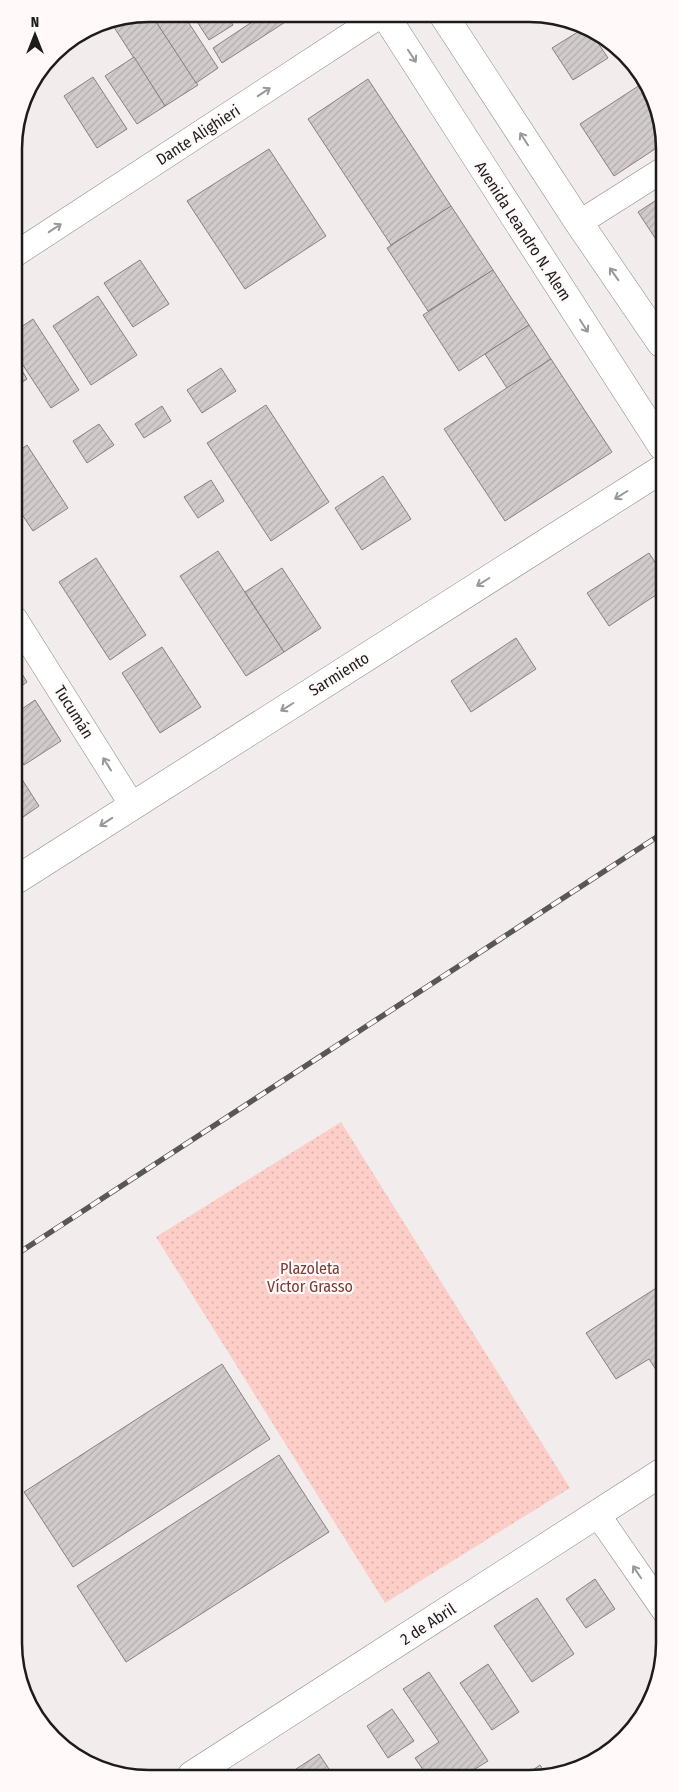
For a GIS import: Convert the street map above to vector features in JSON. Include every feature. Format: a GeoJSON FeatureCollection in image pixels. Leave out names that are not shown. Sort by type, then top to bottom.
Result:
{"type":"FeatureCollection","features":[{"type":"Feature","properties":{"kind":"main road","name":"Avenida Leandro N. Alem"},"geometry":{"type":"LineString","coordinates":[[390,22],[656,437]]}},
{"type":"Feature","properties":{"kind":"main road"},"geometry":{"type":"LineString","coordinates":[[448,22],[579,223],[656,336]]}},
{"type":"Feature","properties":{"kind":"main road","name":"Sarmiento"},"geometry":{"type":"LineString","coordinates":[[23,876],[656,473]]}},
{"type":"Feature","properties":{"kind":"main road","name":"2 de Abril"},"geometry":{"type":"LineString","coordinates":[[200,1770],[656,1476]]}},
{"type":"Feature","properties":{"kind":"street","name":"Dante Alighieri"},"geometry":{"type":"LineString","coordinates":[[23,249],[370,22]]}},
{"type":"Feature","properties":{"kind":"street"},"geometry":{"type":"LineString","coordinates":[[579,223],[656,173]]}},
{"type":"Feature","properties":{"kind":"street","name":"Tucumán"},"geometry":{"type":"LineString","coordinates":[[23,631],[132,805]]}},
{"type":"Feature","properties":{"kind":"street"},"geometry":{"type":"LineString","coordinates":[[598,1514],[656,1599]]}},
{"type":"Feature","properties":{"kind":"green space","name":"Plazoleta Víctor Grasso"},"geometry":{"type":"Polygon","coordinates":[[[341,1122],[570,1488],[385,1603],[156,1237],[341,1122]]]}},
{"type":"Feature","properties":{"kind":"building"},"geometry":{"type":"Polygon","coordinates":[[[141,23],[157,23],[198,85],[165,106],[114,28],[141,23]]]}},
{"type":"Feature","properties":{"kind":"building"},"geometry":{"type":"Polygon","coordinates":[[[157,23],[189,23],[218,68],[196,83],[157,23]]]}},
{"type":"Feature","properties":{"kind":"building"},"geometry":{"type":"Polygon","coordinates":[[[198,23],[232,23],[233,25],[209,40],[198,23]]]}},
{"type":"Feature","properties":{"kind":"building"},"geometry":{"type":"Polygon","coordinates":[[[251,23],[284,23],[222,63],[213,48],[251,23]]]}},
{"type":"Feature","properties":{"kind":"building"},"geometry":{"type":"Polygon","coordinates":[[[577,32],[597,42],[608,58],[573,80],[552,48],[577,32]]]}},
{"type":"Feature","properties":{"kind":"building"},"geometry":{"type":"Polygon","coordinates":[[[134,57],[165,106],[137,124],[105,76],[134,57]]]}},
{"type":"Feature","properties":{"kind":"building"},"geometry":{"type":"Polygon","coordinates":[[[93,77],[127,129],[97,148],[64,96],[93,77]]]}},
{"type":"Feature","properties":{"kind":"building"},"geometry":{"type":"Polygon","coordinates":[[[368,79],[451,206],[391,245],[308,119],[368,79]]]}},
{"type":"Feature","properties":{"kind":"building"},"geometry":{"type":"Polygon","coordinates":[[[639,85],[652,116],[656,148],[614,176],[580,124],[639,85]]]}},
{"type":"Feature","properties":{"kind":"building"},"geometry":{"type":"Polygon","coordinates":[[[269,149],[326,236],[245,289],[187,201],[269,149]]]}},
{"type":"Feature","properties":{"kind":"building"},"geometry":{"type":"Polygon","coordinates":[[[656,200],[656,239],[638,212],[656,200]]]}},
{"type":"Feature","properties":{"kind":"building"},"geometry":{"type":"Polygon","coordinates":[[[451,206],[493,270],[428,311],[387,248],[451,206]]]}},
{"type":"Feature","properties":{"kind":"building"},"geometry":{"type":"Polygon","coordinates":[[[140,260],[169,304],[133,327],[104,283],[140,260]]]}},
{"type":"Feature","properties":{"kind":"building"},"geometry":{"type":"Polygon","coordinates":[[[493,270],[529,325],[459,371],[423,315],[493,270]]]}},
{"type":"Feature","properties":{"kind":"building"},"geometry":{"type":"Polygon","coordinates":[[[98,296],[137,355],[91,385],[53,326],[98,296]]]}},
{"type":"Feature","properties":{"kind":"building"},"geometry":{"type":"Polygon","coordinates":[[[33,319],[79,390],[51,408],[23,365],[23,326],[33,319]]]}},
{"type":"Feature","properties":{"kind":"building"},"geometry":{"type":"Polygon","coordinates":[[[529,325],[551,359],[507,388],[485,354],[529,325]]]}},
{"type":"Feature","properties":{"kind":"building"},"geometry":{"type":"Polygon","coordinates":[[[551,359],[612,452],[505,521],[444,429],[551,359]]]}},
{"type":"Feature","properties":{"kind":"building"},"geometry":{"type":"Polygon","coordinates":[[[221,368],[236,391],[202,413],[187,390],[221,368]]]}},
{"type":"Feature","properties":{"kind":"building"},"geometry":{"type":"Polygon","coordinates":[[[23,372],[27,379],[23,382],[23,372]]]}},
{"type":"Feature","properties":{"kind":"building"},"geometry":{"type":"Polygon","coordinates":[[[266,405],[329,502],[271,541],[207,443],[266,405]]]}},
{"type":"Feature","properties":{"kind":"building"},"geometry":{"type":"Polygon","coordinates":[[[162,406],[171,421],[144,438],[135,424],[162,406]]]}},
{"type":"Feature","properties":{"kind":"building"},"geometry":{"type":"Polygon","coordinates":[[[99,424],[114,445],[87,463],[73,441],[99,424]]]}},
{"type":"Feature","properties":{"kind":"building"},"geometry":{"type":"Polygon","coordinates":[[[27,445],[68,508],[33,531],[23,516],[23,448],[27,445]]]}},
{"type":"Feature","properties":{"kind":"building"},"geometry":{"type":"Polygon","coordinates":[[[383,476],[411,519],[362,550],[335,508],[383,476]]]}},
{"type":"Feature","properties":{"kind":"building"},"geometry":{"type":"Polygon","coordinates":[[[211,480],[224,501],[198,518],[184,497],[211,480]]]}},
{"type":"Feature","properties":{"kind":"building"},"geometry":{"type":"Polygon","coordinates":[[[218,551],[284,652],[246,676],[180,576],[218,551]]]}},
{"type":"Feature","properties":{"kind":"building"},"geometry":{"type":"Polygon","coordinates":[[[649,553],[656,564],[656,595],[609,626],[587,593],[649,553]]]}},
{"type":"Feature","properties":{"kind":"building"},"geometry":{"type":"Polygon","coordinates":[[[96,558],[146,635],[110,660],[59,582],[96,558]]]}},
{"type":"Feature","properties":{"kind":"building"},"geometry":{"type":"Polygon","coordinates":[[[282,568],[321,628],[284,652],[245,592],[282,568]]]}},
{"type":"Feature","properties":{"kind":"building"},"geometry":{"type":"Polygon","coordinates":[[[516,638],[536,669],[471,712],[451,681],[516,638]]]}},
{"type":"Feature","properties":{"kind":"building"},"geometry":{"type":"Polygon","coordinates":[[[162,647],[201,707],[160,733],[122,673],[162,647]]]}},
{"type":"Feature","properties":{"kind":"building"},"geometry":{"type":"Polygon","coordinates":[[[23,675],[27,682],[23,685],[23,675]]]}},
{"type":"Feature","properties":{"kind":"building"},"geometry":{"type":"Polygon","coordinates":[[[35,700],[61,741],[24,765],[23,763],[23,708],[35,700]]]}},
{"type":"Feature","properties":{"kind":"building"},"geometry":{"type":"Polygon","coordinates":[[[23,780],[39,806],[23,817],[23,780]]]}},
{"type":"Feature","properties":{"kind":"building"},"geometry":{"type":"Polygon","coordinates":[[[656,1288],[656,1370],[649,1359],[616,1379],[586,1333],[656,1288]]]}},
{"type":"Feature","properties":{"kind":"building"},"geometry":{"type":"Polygon","coordinates":[[[222,1364],[270,1439],[73,1567],[24,1492],[222,1364]]]}},
{"type":"Feature","properties":{"kind":"building"},"geometry":{"type":"Polygon","coordinates":[[[279,1455],[329,1532],[126,1662],[77,1586],[279,1455]]]}},
{"type":"Feature","properties":{"kind":"building"},"geometry":{"type":"Polygon","coordinates":[[[595,1579],[615,1609],[586,1628],[566,1599],[595,1579]]]}},
{"type":"Feature","properties":{"kind":"building"},"geometry":{"type":"Polygon","coordinates":[[[537,1598],[574,1654],[532,1682],[494,1626],[537,1598]]]}},
{"type":"Feature","properties":{"kind":"building"},"geometry":{"type":"Polygon","coordinates":[[[488,1664],[519,1712],[492,1730],[460,1683],[488,1664]]]}},
{"type":"Feature","properties":{"kind":"building"},"geometry":{"type":"Polygon","coordinates":[[[429,1672],[488,1761],[473,1770],[423,1770],[415,1758],[439,1742],[403,1689],[429,1672]]]}},
{"type":"Feature","properties":{"kind":"building"},"geometry":{"type":"Polygon","coordinates":[[[392,1709],[414,1741],[388,1758],[367,1726],[392,1709]]]}},
{"type":"Feature","properties":{"kind":"building"},"geometry":{"type":"Polygon","coordinates":[[[319,1754],[330,1770],[295,1770],[319,1754]]]}},
{"type":"Feature","properties":{"kind":"building"},"geometry":{"type":"Polygon","coordinates":[[[540,1765],[542,1768],[533,1770],[540,1765]]]}},
{"type":"Feature","properties":{"kind":"railway"},"geometry":{"type":"LineString","coordinates":[[22,1251],[656,838]]}}]}
